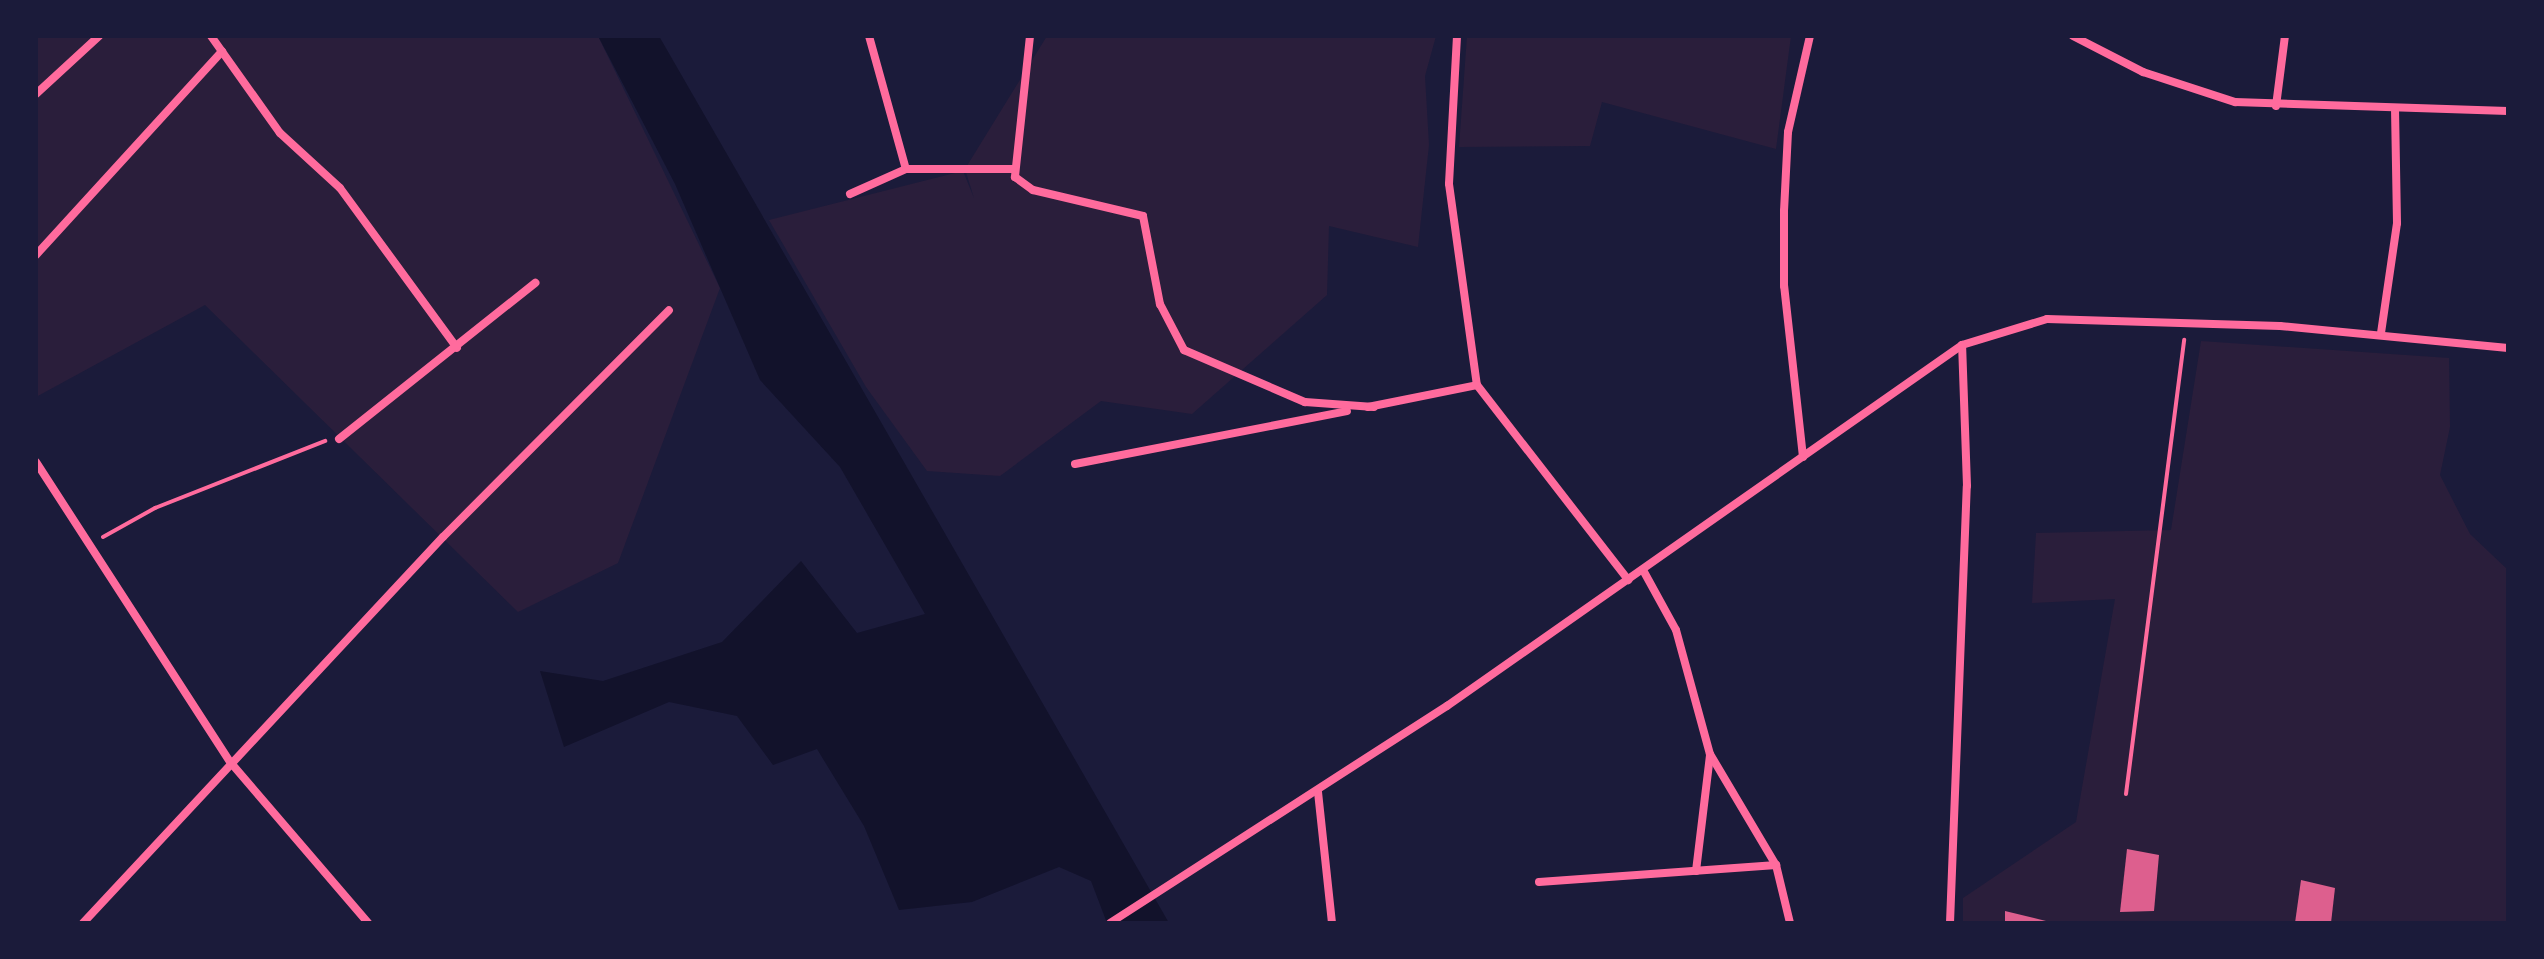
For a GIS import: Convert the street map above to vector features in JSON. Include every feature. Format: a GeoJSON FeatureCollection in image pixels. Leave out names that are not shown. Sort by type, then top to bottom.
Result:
{"type":"FeatureCollection","features":[{"type":"Feature","properties":{"kind":"street"},"geometry":{"type":"LineString","coordinates":[[36,94],[99,36]]}},
{"type":"Feature","properties":{"kind":"street"},"geometry":{"type":"LineString","coordinates":[[211,36],[280,133],[340,188],[457,348]]}},
{"type":"Feature","properties":{"kind":"street"},"geometry":{"type":"LineString","coordinates":[[869,36],[906,169]]}},
{"type":"Feature","properties":{"kind":"street"},"geometry":{"type":"LineString","coordinates":[[1013,169],[1030,36]]}},
{"type":"Feature","properties":{"kind":"street"},"geometry":{"type":"LineString","coordinates":[[1457,36],[1449,184],[1477,385],[1628,580]]}},
{"type":"Feature","properties":{"kind":"street"},"geometry":{"type":"LineString","coordinates":[[1803,457],[1784,286],[1784,211],[1788,132],[1810,36]]}},
{"type":"Feature","properties":{"kind":"street"},"geometry":{"type":"LineString","coordinates":[[2073,36],[2205,97],[2276,106],[2395,111],[2508,111]]}},
{"type":"Feature","properties":{"kind":"street"},"geometry":{"type":"LineString","coordinates":[[2276,106],[2285,36]]}},
{"type":"Feature","properties":{"kind":"street"},"geometry":{"type":"LineString","coordinates":[[36,255],[222,51]]}},
{"type":"Feature","properties":{"kind":"street"},"geometry":{"type":"LineString","coordinates":[[2381,333],[2397,223],[2395,111]]}},
{"type":"Feature","properties":{"kind":"street"},"geometry":{"type":"LineString","coordinates":[[850,194],[906,169],[1013,169],[1033,190],[1143,216],[1160,304],[1184,350],[1305,402],[1374,407]]}},
{"type":"Feature","properties":{"kind":"street"},"geometry":{"type":"LineString","coordinates":[[339,439],[535,283]]}},
{"type":"Feature","properties":{"kind":"street"},"geometry":{"type":"LineString","coordinates":[[83,923],[231,763],[669,310]]}},
{"type":"Feature","properties":{"kind":"street"},"geometry":{"type":"LineString","coordinates":[[1110,923],[1185,870],[1318,792],[1643,570],[1962,345],[2047,319],[2186,322],[2381,333],[2508,348]]}},
{"type":"Feature","properties":{"kind":"street"},"geometry":{"type":"LineString","coordinates":[[1950,923],[1967,486],[1962,345]]}},
{"type":"Feature","properties":{"kind":"street"},"geometry":{"type":"LineString","coordinates":[[1075,464],[1477,385]]}},
{"type":"Feature","properties":{"kind":"street"},"geometry":{"type":"LineString","coordinates":[[36,462],[231,763],[368,923]]}},
{"type":"Feature","properties":{"kind":"street"},"geometry":{"type":"LineString","coordinates":[[1643,570],[1676,630],[1710,754],[1776,865],[1790,923]]}},
{"type":"Feature","properties":{"kind":"street"},"geometry":{"type":"LineString","coordinates":[[1696,871],[1710,754]]}},
{"type":"Feature","properties":{"kind":"street"},"geometry":{"type":"LineString","coordinates":[[1318,792],[1332,923]]}},
{"type":"Feature","properties":{"kind":"street"},"geometry":{"type":"LineString","coordinates":[[1539,882],[1776,865]]}},
{"type":"Feature","properties":{"kind":"path"},"geometry":{"type":"LineString","coordinates":[[2126,794],[2186,322]]}},
{"type":"Feature","properties":{"kind":"path"},"geometry":{"type":"LineString","coordinates":[[92,546],[144,513],[339,439]]}},
{"type":"Feature","properties":{"kind":"shaded area"},"geometry":{"type":"Polygon","coordinates":[[[36,36],[598,36],[720,288],[618,563],[518,612],[205,305],[36,397],[36,36]]]}},
{"type":"Feature","properties":{"kind":"shaded area"},"geometry":{"type":"Polygon","coordinates":[[[598,36],[659,36],[1169,923],[1107,923],[1091,881],[1059,867],[972,902],[899,910],[864,826],[817,749],[773,765],[737,716],[669,702],[564,747],[540,671],[603,681],[722,642],[801,561],[857,633],[925,614],[840,467],[760,380],[675,184],[598,36]]]}},
{"type":"Feature","properties":{"kind":"shaded area"},"geometry":{"type":"Polygon","coordinates":[[[1047,36],[1436,36],[1425,76],[1429,145],[1418,247],[1329,226],[1327,295],[1192,414],[1101,401],[1000,476],[927,471],[866,387],[769,220],[963,171],[974,198],[965,169],[1047,36]]]}},
{"type":"Feature","properties":{"kind":"shaded area"},"geometry":{"type":"Polygon","coordinates":[[[1467,36],[1791,36],[1776,149],[1602,102],[1590,146],[1459,147],[1467,36]]]}},
{"type":"Feature","properties":{"kind":"shaded area"},"geometry":{"type":"Polygon","coordinates":[[[2201,341],[2449,358],[2450,427],[2440,475],[2470,534],[2508,570],[2508,923],[1963,923],[1963,898],[2076,822],[2115,599],[2032,603],[2036,533],[2171,530],[2201,341]]]}},
{"type":"Feature","properties":{"kind":"building"},"geometry":{"type":"Polygon","coordinates":[[[2127,849],[2159,855],[2154,911],[2120,912],[2127,849]]]}},
{"type":"Feature","properties":{"kind":"building"},"geometry":{"type":"Polygon","coordinates":[[[2301,880],[2335,888],[2331,923],[2295,923],[2301,880]]]}},
{"type":"Feature","properties":{"kind":"building"},"geometry":{"type":"Polygon","coordinates":[[[2005,911],[2050,922],[2050,923],[2005,923],[2005,911]]]}}]}
